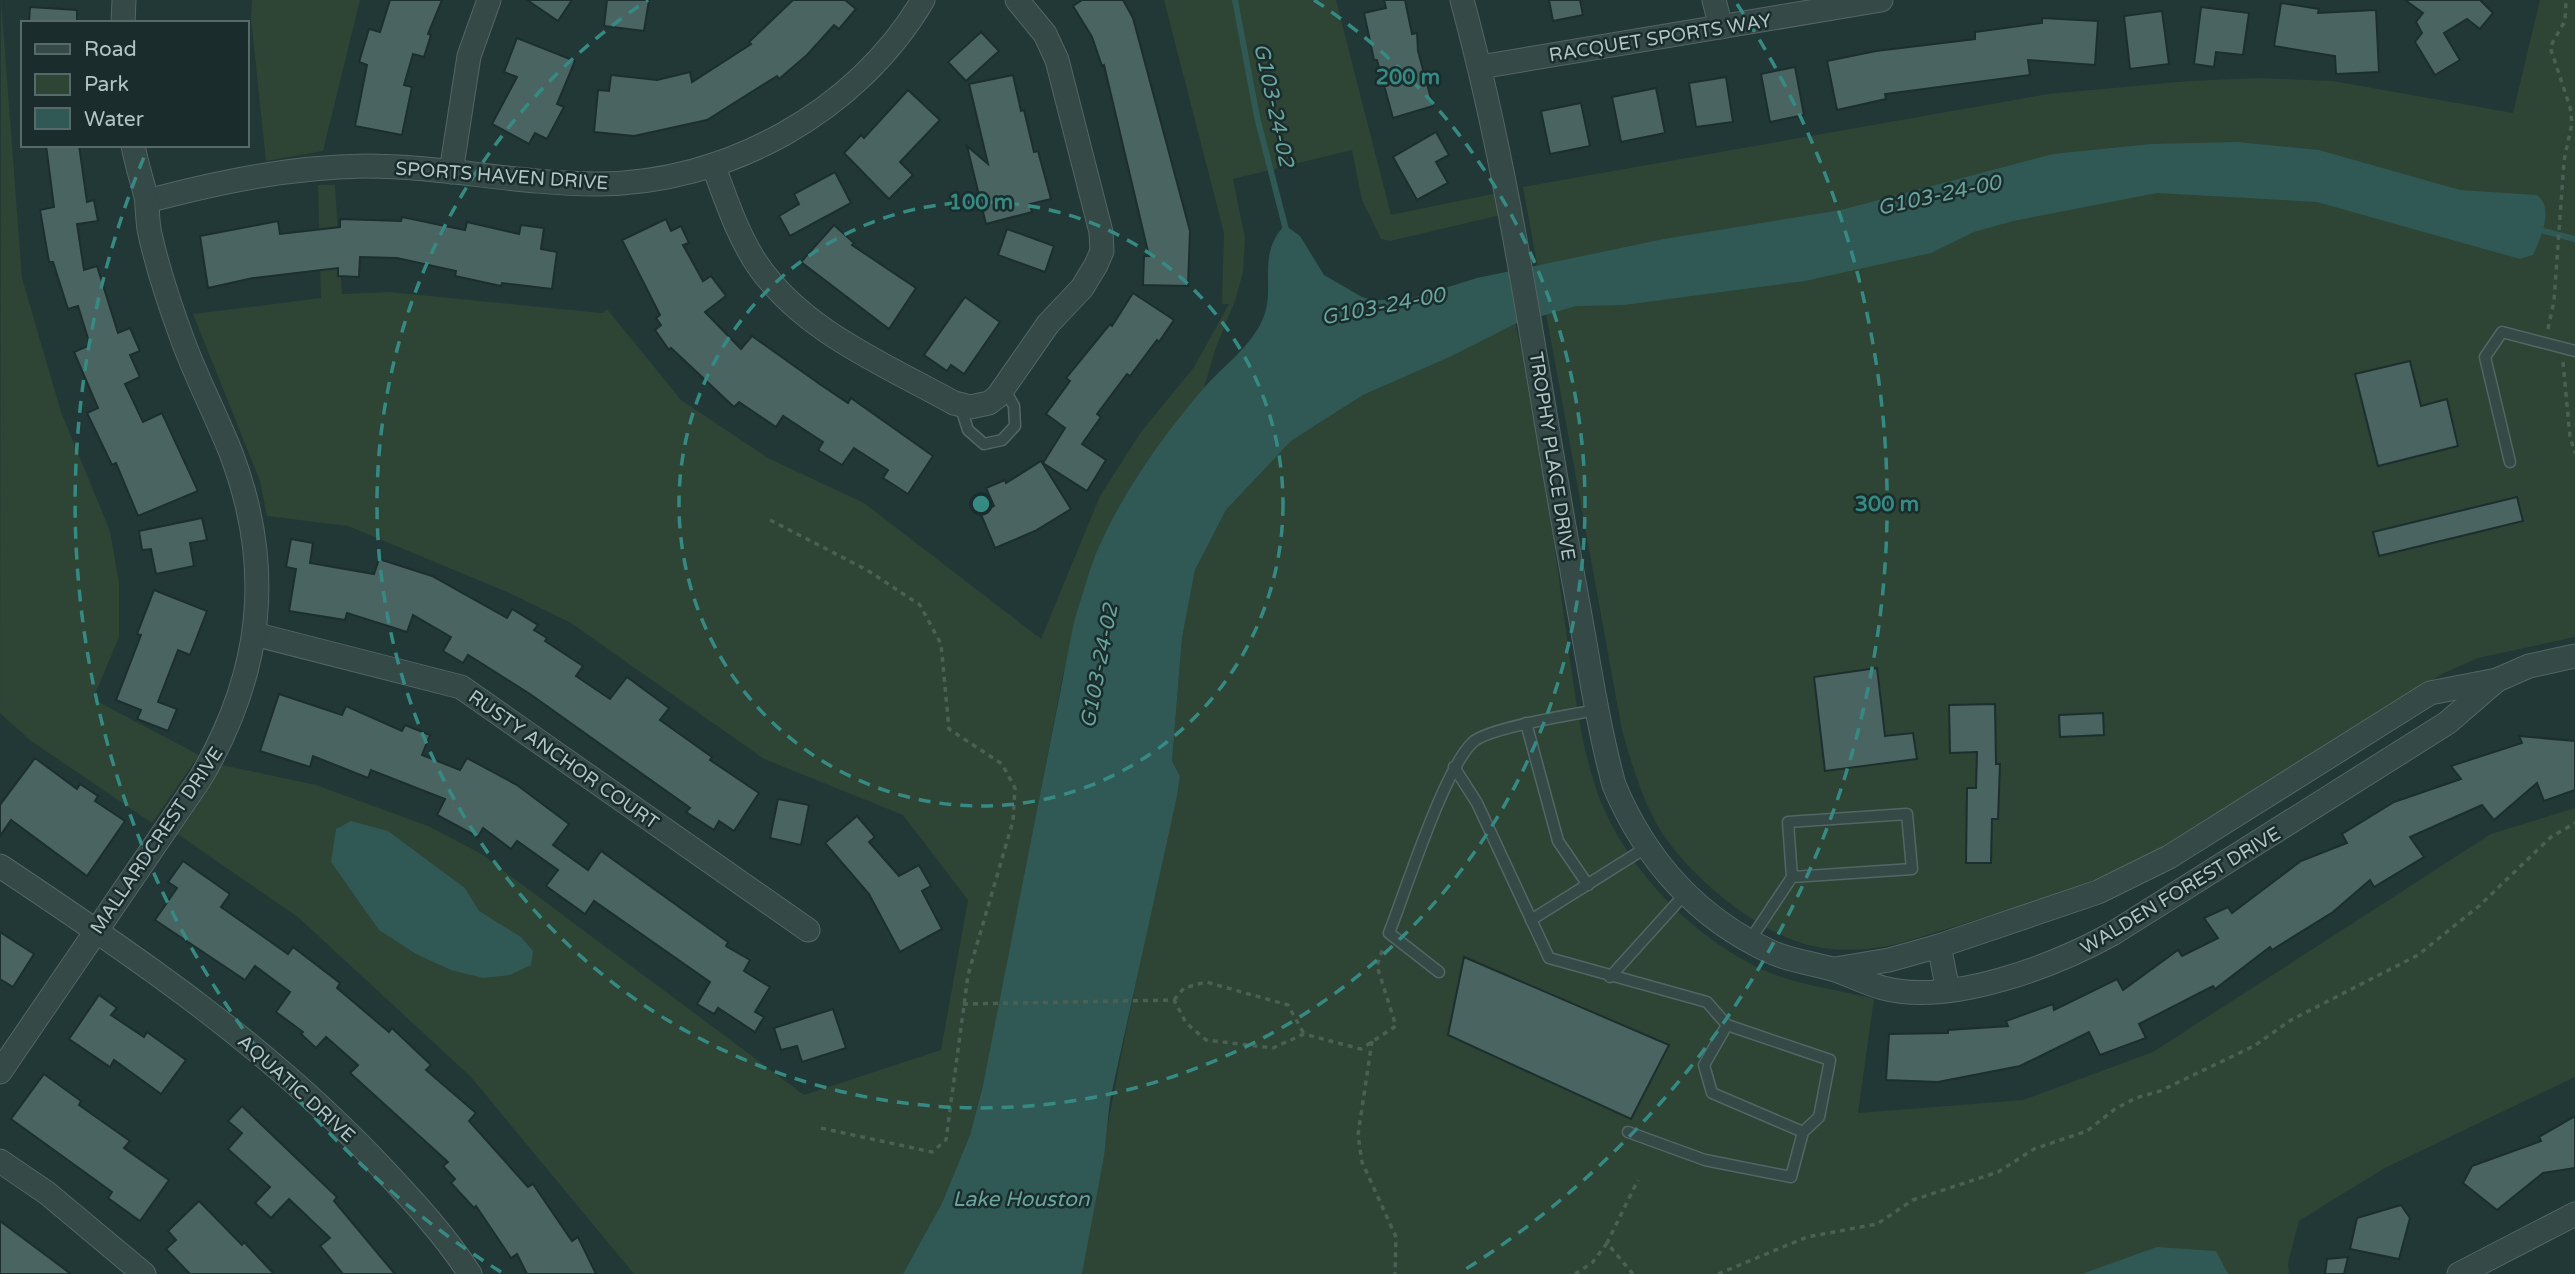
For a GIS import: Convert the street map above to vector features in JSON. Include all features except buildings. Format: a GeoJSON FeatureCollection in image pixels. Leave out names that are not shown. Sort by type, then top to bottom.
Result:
{"type":"FeatureCollection","features":[{"type":"Feature","properties":{"kind":"street"},"geometry":{"type":"LineString","coordinates":[[123,21],[124,0]]}},
{"type":"Feature","properties":{"kind":"street"},"geometry":{"type":"LineString","coordinates":[[450,172],[466,68],[489,0]]}},
{"type":"Feature","properties":{"kind":"street","name":"SPORTS HAVEN DRIVE"},"geometry":{"type":"LineString","coordinates":[[146,201],[229,179],[317,167],[368,166],[596,184],[642,181],[713,166],[782,135],[839,97],[876,63],[922,0]]}},
{"type":"Feature","properties":{"kind":"street"},"geometry":{"type":"LineString","coordinates":[[713,166],[751,254],[781,292],[832,334],[960,405],[971,407],[989,403],[1004,389],[1048,324],[1082,288],[1102,250],[1101,232],[1057,60],[1045,34],[1017,0]]}},
{"type":"Feature","properties":{"kind":"street","name":"TROPHY PLACE DRIVE"},"geometry":{"type":"LineString","coordinates":[[1462,0],[1480,67],[1513,226],[1538,364],[1559,505],[1597,710],[1614,785],[1625,812],[1647,847],[1685,894]]}},
{"type":"Feature","properties":{"kind":"street"},"geometry":{"type":"LineString","coordinates":[[1714,0],[1721,27]]}},
{"type":"Feature","properties":{"kind":"street","name":"RACQUET SPORTS WAY"},"geometry":{"type":"LineString","coordinates":[[1480,67],[1881,0]]}},
{"type":"Feature","properties":{"kind":"street","name":"MALLARDCREST DRIVE"},"geometry":{"type":"LineString","coordinates":[[0,1072],[221,743],[242,693],[254,634],[258,582],[256,550],[246,503],[230,453],[184,344],[164,288],[133,147]]}},
{"type":"Feature","properties":{"kind":"street","name":"RUSTY ANCHOR COURT"},"geometry":{"type":"LineString","coordinates":[[254,634],[461,687],[808,930]]}},
{"type":"Feature","properties":{"kind":"street","name":"WALDEN FOREST DRIVE"},"geometry":{"type":"LineString","coordinates":[[1833,969],[1889,960],[1940,946],[2043,912],[2130,879],[2273,793],[2430,693],[2497,680],[2529,666],[2575,656]]}},
{"type":"Feature","properties":{"kind":"street","name":"WALDEN FOREST DRIVE"},"geometry":{"type":"LineString","coordinates":[[1685,894],[1750,940],[1772,952],[1833,969],[1885,988],[1948,990],[2028,972],[2085,949],[2290,822],[2446,723],[2497,680]]}},
{"type":"Feature","properties":{"kind":"street","name":"WALDEN FOREST DRIVE"},"geometry":{"type":"LineString","coordinates":[[2273,793],[2290,822]]}},
{"type":"Feature","properties":{"kind":"street","name":"AQUATIC DRIVE"},"geometry":{"type":"LineString","coordinates":[[0,866],[189,995],[319,1104],[415,1203],[470,1274]]}},
{"type":"Feature","properties":{"kind":"street"},"geometry":{"type":"LineString","coordinates":[[1940,946],[1948,990]]}},
{"type":"Feature","properties":{"kind":"street"},"geometry":{"type":"LineString","coordinates":[[0,1161],[47,1193],[144,1274]]}},
{"type":"Feature","properties":{"kind":"street"},"geometry":{"type":"LineString","coordinates":[[2459,1274],[2575,1214]]}},
{"type":"Feature","properties":{"kind":"lane"},"geometry":{"type":"LineString","coordinates":[[2510,462],[2485,357],[2502,332],[2575,351]]}},
{"type":"Feature","properties":{"kind":"lane"},"geometry":{"type":"LineString","coordinates":[[960,405],[968,430],[984,444],[1002,440],[1015,426],[1014,406],[1004,389]]}},
{"type":"Feature","properties":{"kind":"lane"},"geometry":{"type":"LineString","coordinates":[[1440,972],[1389,933],[1454,767],[1474,740],[1526,723],[1597,710]]}},
{"type":"Feature","properties":{"kind":"lane"},"geometry":{"type":"LineString","coordinates":[[1526,723],[1558,841],[1588,885]]}},
{"type":"Feature","properties":{"kind":"lane"},"geometry":{"type":"LineString","coordinates":[[1454,767],[1477,803],[1549,958],[1707,1002],[1727,1025],[1830,1060],[1819,1117],[1803,1132],[1791,1177],[1705,1160],[1628,1132]]}},
{"type":"Feature","properties":{"kind":"lane"},"geometry":{"type":"LineString","coordinates":[[1750,940],[1792,877],[1788,822],[1907,814],[1912,869],[1792,877]]}},
{"type":"Feature","properties":{"kind":"lane"},"geometry":{"type":"LineString","coordinates":[[1531,920],[1647,847]]}},
{"type":"Feature","properties":{"kind":"lane"},"geometry":{"type":"LineString","coordinates":[[1610,977],[1685,894]]}},
{"type":"Feature","properties":{"kind":"lane"},"geometry":{"type":"LineString","coordinates":[[1727,1025],[1703,1065],[1712,1093],[1803,1132]]}},
{"type":"Feature","properties":{"kind":"path"},"geometry":{"type":"LineString","coordinates":[[2566,0],[2565,21],[2550,47],[2570,107],[2572,123],[2564,162],[2554,301],[2548,331],[2562,359],[2570,437],[2575,453]]}},
{"type":"Feature","properties":{"kind":"path"},"geometry":{"type":"LineString","coordinates":[[770,520],[867,570],[920,605],[941,644],[949,729],[1002,764],[1015,788],[1013,821],[968,975],[946,1140],[932,1152],[816,1127]]}},
{"type":"Feature","properties":{"kind":"path"},"geometry":{"type":"LineString","coordinates":[[1718,1274],[1807,1237],[1877,1224],[1913,1200],[1998,1172],[2034,1149],[2087,1131],[2115,1109],[2136,1098],[2160,1091],[2255,1046],[2291,1020],[2418,955],[2479,906],[2551,837],[2575,823]]}},
{"type":"Feature","properties":{"kind":"path"},"geometry":{"type":"LineString","coordinates":[[1174,1000],[1186,1023],[1206,1040],[1273,1048],[1304,1034],[1361,1049],[1396,1026],[1377,966],[1389,933]]}},
{"type":"Feature","properties":{"kind":"path"},"geometry":{"type":"LineString","coordinates":[[1174,1000],[1184,988],[1206,982],[1288,1005],[1304,1034]]}},
{"type":"Feature","properties":{"kind":"path"},"geometry":{"type":"LineString","coordinates":[[963,1004],[1174,1000]]}},
{"type":"Feature","properties":{"kind":"path"},"geometry":{"type":"LineString","coordinates":[[1372,1041],[1358,1135],[1362,1162],[1396,1237],[1395,1274]]}},
{"type":"Feature","properties":{"kind":"path"},"geometry":{"type":"LineString","coordinates":[[1575,1274],[1592,1263],[1607,1243],[1638,1180]]}},
{"type":"Feature","properties":{"kind":"path"},"geometry":{"type":"LineString","coordinates":[[1607,1243],[1633,1274]]}},
{"type":"Feature","properties":{"kind":"green space"},"geometry":{"type":"Polygon","coordinates":[[[1,0],[22,278],[61,412],[110,531],[119,583],[119,637],[93,699],[199,755],[152,823],[31,741],[0,713],[1,0]]]}},
{"type":"Feature","properties":{"kind":"green space"},"geometry":{"type":"Polygon","coordinates":[[[252,0],[360,0],[323,151],[266,161],[251,19],[252,0]]]}},
{"type":"Feature","properties":{"kind":"green space"},"geometry":{"type":"Polygon","coordinates":[[[1164,0],[1336,0],[1391,215],[1497,193],[1501,215],[1390,241],[1381,239],[1362,200],[1352,150],[1233,179],[1245,238],[1243,272],[1236,298],[1215,350],[1204,388],[1137,477],[1063,674],[994,1040],[970,1135],[942,1203],[903,1274],[634,1274],[471,1077],[299,918],[176,833],[222,765],[316,785],[428,826],[480,853],[804,1095],[941,1050],[968,900],[903,815],[764,759],[571,623],[507,592],[348,526],[267,516],[260,481],[193,314],[321,298],[318,185],[335,185],[342,294],[390,292],[602,313],[607,309],[681,400],[768,458],[864,503],[1041,639],[1100,496],[1141,432],[1194,367],[1229,304],[1222,304],[1224,233],[1164,0]]]}},
{"type":"Feature","properties":{"kind":"green space"},"geometry":{"type":"Polygon","coordinates":[[[2540,0],[2575,0],[2575,637],[2478,658],[2442,674],[2149,856],[2058,895],[1901,943],[1851,950],[1801,943],[1759,924],[1718,894],[1681,858],[1655,821],[1636,777],[1622,730],[1523,187],[2048,94],[2189,81],[2256,78],[2333,81],[2513,113],[2540,0]]]}},
{"type":"Feature","properties":{"kind":"green space"},"geometry":{"type":"Polygon","coordinates":[[[1515,324],[1539,440],[1580,727],[1588,762],[1604,809],[1619,838],[1660,893],[1710,938],[1737,956],[1778,976],[1874,999],[1858,1113],[2023,1100],[2153,1052],[2491,834],[2575,808],[2575,1077],[2383,1169],[2299,1221],[2288,1263],[2289,1274],[1082,1274],[1115,1087],[1180,776],[1172,761],[1182,638],[1195,570],[1226,510],[1291,441],[1363,395],[1452,356],[1515,324]]]}},
{"type":"Feature","properties":{"kind":"water","name":"Lake Houston"},"geometry":{"type":"Polygon","coordinates":[[[2237,142],[2319,150],[2460,190],[2537,195],[2545,208],[2542,232],[2533,255],[2520,259],[2317,202],[2157,193],[2013,221],[1974,232],[1931,253],[1805,281],[1624,305],[1576,306],[1515,324],[1452,356],[1363,395],[1291,441],[1226,510],[1195,570],[1182,638],[1172,761],[1180,776],[1177,796],[1110,1100],[1104,1156],[1082,1274],[903,1274],[942,1203],[970,1135],[983,1085],[1074,622],[1092,564],[1117,511],[1157,448],[1203,389],[1240,351],[1260,325],[1268,300],[1268,262],[1271,249],[1285,225],[1300,236],[1324,275],[1362,297],[1394,300],[1416,297],[1477,278],[1664,239],[1841,210],[2053,154],[2151,144],[2237,142]]]}},
{"type":"Feature","properties":{"kind":"water"},"geometry":{"type":"Polygon","coordinates":[[[351,821],[388,831],[465,888],[479,911],[521,937],[533,951],[531,965],[510,975],[483,978],[451,970],[416,954],[379,930],[331,862],[336,829],[351,821]]]}},
{"type":"Feature","properties":{"kind":"water"},"geometry":{"type":"Polygon","coordinates":[[[2157,1247],[2216,1251],[2228,1274],[2082,1274],[2157,1247]]]}},
{"type":"Feature","properties":{"kind":"waterway","name":"G103-24-02"},"geometry":{"type":"LineString","coordinates":[[1235,0],[1257,117],[1286,230]]}},
{"type":"Feature","properties":{"kind":"waterway","name":"G103-24-00"},"geometry":{"type":"LineString","coordinates":[[2536,229],[2575,239]]}}]}
